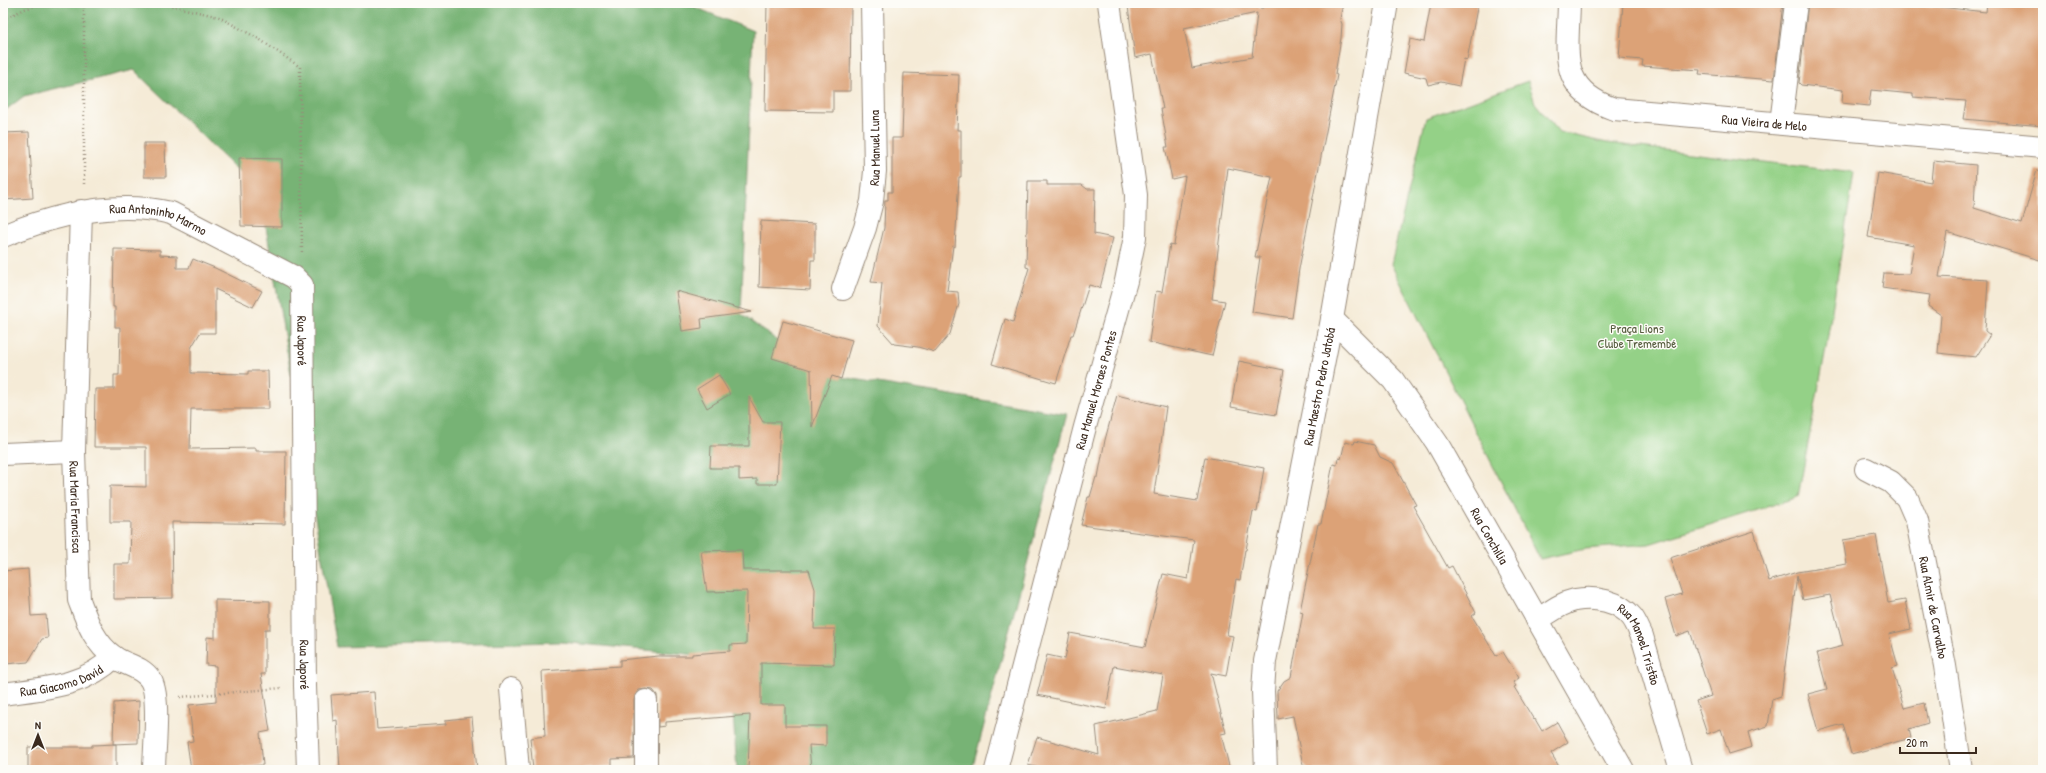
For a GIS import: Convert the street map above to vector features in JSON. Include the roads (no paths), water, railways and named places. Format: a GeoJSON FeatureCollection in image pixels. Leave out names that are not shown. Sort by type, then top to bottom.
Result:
{"type":"FeatureCollection","features":[{"type":"Feature","properties":{"kind":"street","name":"Rua Manuel Luna"},"geometry":{"type":"LineString","coordinates":[[843,289],[865,228],[874,186],[872,3]]}},
{"type":"Feature","properties":{"kind":"street","name":"Rua Manuel Moraes Pontes"},"geometry":{"type":"LineString","coordinates":[[996,770],[1083,434],[1126,281],[1135,237],[1136,196],[1109,3]]}},
{"type":"Feature","properties":{"kind":"street","name":"Rua Maestro Pedro Jatobá"},"geometry":{"type":"LineString","coordinates":[[1266,770],[1263,691],[1265,660],[1332,319],[1387,3]]}},
{"type":"Feature","properties":{"kind":"street","name":"Rua Vieira de Melo"},"geometry":{"type":"LineString","coordinates":[[1569,3],[1568,63],[1575,83],[1585,94],[1597,103],[1614,108],[2043,147]]}},
{"type":"Feature","properties":{"kind":"street"},"geometry":{"type":"LineString","coordinates":[[1782,123],[1796,3]]}},
{"type":"Feature","properties":{"kind":"street","name":"Rua Antoninho Marmo"},"geometry":{"type":"LineString","coordinates":[[3,236],[31,224],[81,212],[125,207],[150,208],[171,213],[294,277],[302,285]]}},
{"type":"Feature","properties":{"kind":"street","name":"Rua Maria Francisca"},"geometry":{"type":"LineString","coordinates":[[81,212],[74,451],[79,600],[87,622],[98,642],[114,657],[129,663],[150,679],[156,699],[154,770]]}},
{"type":"Feature","properties":{"kind":"street","name":"Rua Japoré"},"geometry":{"type":"LineString","coordinates":[[302,285],[305,686],[308,770]]}},
{"type":"Feature","properties":{"kind":"street","name":"Rua Conchilia"},"geometry":{"type":"LineString","coordinates":[[1332,319],[1393,380],[1437,443],[1623,770]]}},
{"type":"Feature","properties":{"kind":"street"},"geometry":{"type":"LineString","coordinates":[[3,454],[74,451]]}},
{"type":"Feature","properties":{"kind":"street","name":"Rua Almir de Carvalho"},"geometry":{"type":"LineString","coordinates":[[1866,468],[1891,482],[1907,498],[1917,522],[1945,666],[1961,770]]}},
{"type":"Feature","properties":{"kind":"street","name":"Rua Manoel Tristão"},"geometry":{"type":"LineString","coordinates":[[1537,620],[1559,606],[1575,600],[1597,599],[1616,604],[1632,617],[1642,636],[1681,770]]}},
{"type":"Feature","properties":{"kind":"street","name":"Rua Giacomo David"},"geometry":{"type":"LineString","coordinates":[[3,694],[67,684],[86,677],[103,668],[114,657]]}},
{"type":"Feature","properties":{"kind":"street"},"geometry":{"type":"LineString","coordinates":[[511,690],[518,770]]}},
{"type":"Feature","properties":{"kind":"street"},"geometry":{"type":"LineString","coordinates":[[646,701],[646,770]]}},
{"type":"Feature","properties":{"kind":"park label","name":"Praça Lions Clube Tremembé"},"geometry":{"type":"Point","coordinates":[1637,336]}}]}
